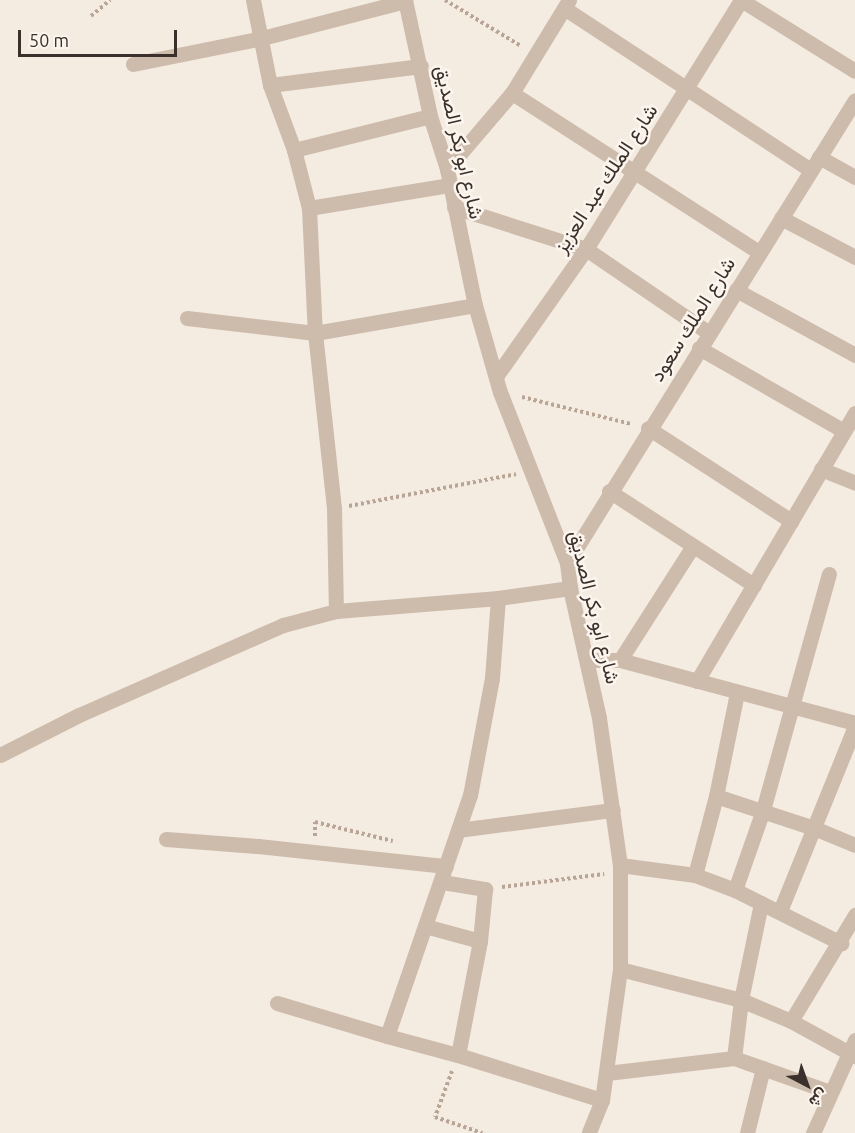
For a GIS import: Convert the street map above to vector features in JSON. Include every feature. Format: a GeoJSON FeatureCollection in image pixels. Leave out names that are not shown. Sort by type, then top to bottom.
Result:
{"type":"FeatureCollection","features":[{"type":"Feature","properties":{"kind":"street"},"geometry":{"type":"LineString","coordinates":[[253,0],[270,85],[294,150],[309,208],[315,333],[334,510],[336,611]]}},
{"type":"Feature","properties":{"kind":"street"},"geometry":{"type":"LineString","coordinates":[[133,64],[262,38],[405,0]]}},
{"type":"Feature","properties":{"kind":"street","name":"شارع ابو بكر الصديق"},"geometry":{"type":"LineString","coordinates":[[405,0],[430,116],[448,177],[475,305],[501,392],[567,563],[614,810],[620,869],[620,969],[602,1100],[589,1133]]}},
{"type":"Feature","properties":{"kind":"street"},"geometry":{"type":"LineString","coordinates":[[741,0],[855,72]]}},
{"type":"Feature","properties":{"kind":"street","name":"شارع الملك عبد العزيز"},"geometry":{"type":"LineString","coordinates":[[497,375],[586,249],[741,0]]}},
{"type":"Feature","properties":{"kind":"street"},"geometry":{"type":"LineString","coordinates":[[309,208],[448,177],[512,93],[567,4],[687,88],[815,163],[855,177]]}},
{"type":"Feature","properties":{"kind":"street"},"geometry":{"type":"LineString","coordinates":[[270,85],[421,66]]}},
{"type":"Feature","properties":{"kind":"street"},"geometry":{"type":"LineString","coordinates":[[512,93],[633,174],[759,252]]}},
{"type":"Feature","properties":{"kind":"street","name":"شارع الملك سعود"},"geometry":{"type":"LineString","coordinates":[[567,563],[648,428],[855,100]]}},
{"type":"Feature","properties":{"kind":"street"},"geometry":{"type":"LineString","coordinates":[[294,150],[430,116]]}},
{"type":"Feature","properties":{"kind":"street"},"geometry":{"type":"LineString","coordinates":[[454,207],[586,249],[709,333]]}},
{"type":"Feature","properties":{"kind":"street"},"geometry":{"type":"LineString","coordinates":[[781,218],[855,257]]}},
{"type":"Feature","properties":{"kind":"street"},"geometry":{"type":"LineString","coordinates":[[736,290],[855,355]]}},
{"type":"Feature","properties":{"kind":"street"},"geometry":{"type":"LineString","coordinates":[[187,318],[315,333],[475,305]]}},
{"type":"Feature","properties":{"kind":"street"},"geometry":{"type":"LineString","coordinates":[[699,348],[844,431]]}},
{"type":"Feature","properties":{"kind":"street"},"geometry":{"type":"LineString","coordinates":[[697,681],[855,412]]}},
{"type":"Feature","properties":{"kind":"street"},"geometry":{"type":"LineString","coordinates":[[648,428],[791,522]]}},
{"type":"Feature","properties":{"kind":"street"},"geometry":{"type":"LineString","coordinates":[[821,469],[855,483]]}},
{"type":"Feature","properties":{"kind":"street"},"geometry":{"type":"LineString","coordinates":[[609,491],[754,585]]}},
{"type":"Feature","properties":{"kind":"street"},"geometry":{"type":"LineString","coordinates":[[620,660],[693,546]]}},
{"type":"Feature","properties":{"kind":"street"},"geometry":{"type":"LineString","coordinates":[[735,890],[763,810],[829,574]]}},
{"type":"Feature","properties":{"kind":"street"},"geometry":{"type":"LineString","coordinates":[[0,754],[79,716],[283,625],[336,611],[498,598],[570,588]]}},
{"type":"Feature","properties":{"kind":"street"},"geometry":{"type":"LineString","coordinates":[[387,1036],[442,882],[470,795],[492,678],[498,598]]}},
{"type":"Feature","properties":{"kind":"street"},"geometry":{"type":"LineString","coordinates":[[587,660],[620,660],[793,709],[855,724],[780,911]]}},
{"type":"Feature","properties":{"kind":"street"},"geometry":{"type":"LineString","coordinates":[[695,875],[716,796],[737,693]]}},
{"type":"Feature","properties":{"kind":"street"},"geometry":{"type":"LineString","coordinates":[[716,796],[763,810],[855,845]]}},
{"type":"Feature","properties":{"kind":"street"},"geometry":{"type":"LineString","coordinates":[[458,830],[614,810]]}},
{"type":"Feature","properties":{"kind":"street"},"geometry":{"type":"LineString","coordinates":[[166,839],[258,846],[446,866]]}},
{"type":"Feature","properties":{"kind":"street"},"geometry":{"type":"LineString","coordinates":[[620,869],[695,875],[735,890],[841,943]]}},
{"type":"Feature","properties":{"kind":"street"},"geometry":{"type":"LineString","coordinates":[[442,882],[485,889],[480,941],[458,1055]]}},
{"type":"Feature","properties":{"kind":"street"},"geometry":{"type":"LineString","coordinates":[[734,1058],[741,1000],[761,903]]}},
{"type":"Feature","properties":{"kind":"street"},"geometry":{"type":"LineString","coordinates":[[791,1021],[841,943],[855,915]]}},
{"type":"Feature","properties":{"kind":"street"},"geometry":{"type":"LineString","coordinates":[[426,926],[480,941]]}},
{"type":"Feature","properties":{"kind":"street"},"geometry":{"type":"LineString","coordinates":[[620,969],[741,1000],[853,1050],[830,1092],[813,1133]]}},
{"type":"Feature","properties":{"kind":"street"},"geometry":{"type":"LineString","coordinates":[[278,1003],[458,1055],[602,1100]]}},
{"type":"Feature","properties":{"kind":"street"},"geometry":{"type":"LineString","coordinates":[[607,1072],[734,1058],[830,1092]]}},
{"type":"Feature","properties":{"kind":"street"},"geometry":{"type":"LineString","coordinates":[[747,1133],[763,1068]]}},
{"type":"Feature","properties":{"kind":"path"},"geometry":{"type":"LineString","coordinates":[[91,16],[110,0]]}},
{"type":"Feature","properties":{"kind":"path"},"geometry":{"type":"LineString","coordinates":[[445,0],[537,55]]}},
{"type":"Feature","properties":{"kind":"path"},"geometry":{"type":"LineString","coordinates":[[501,392],[648,428]]}},
{"type":"Feature","properties":{"kind":"path"},"geometry":{"type":"LineString","coordinates":[[334,510],[533,471]]}},
{"type":"Feature","properties":{"kind":"path"},"geometry":{"type":"LineString","coordinates":[[485,889],[620,869]]}},
{"type":"Feature","properties":{"kind":"path"},"geometry":{"type":"LineString","coordinates":[[458,1055],[435,1117],[482,1133]]}}]}
